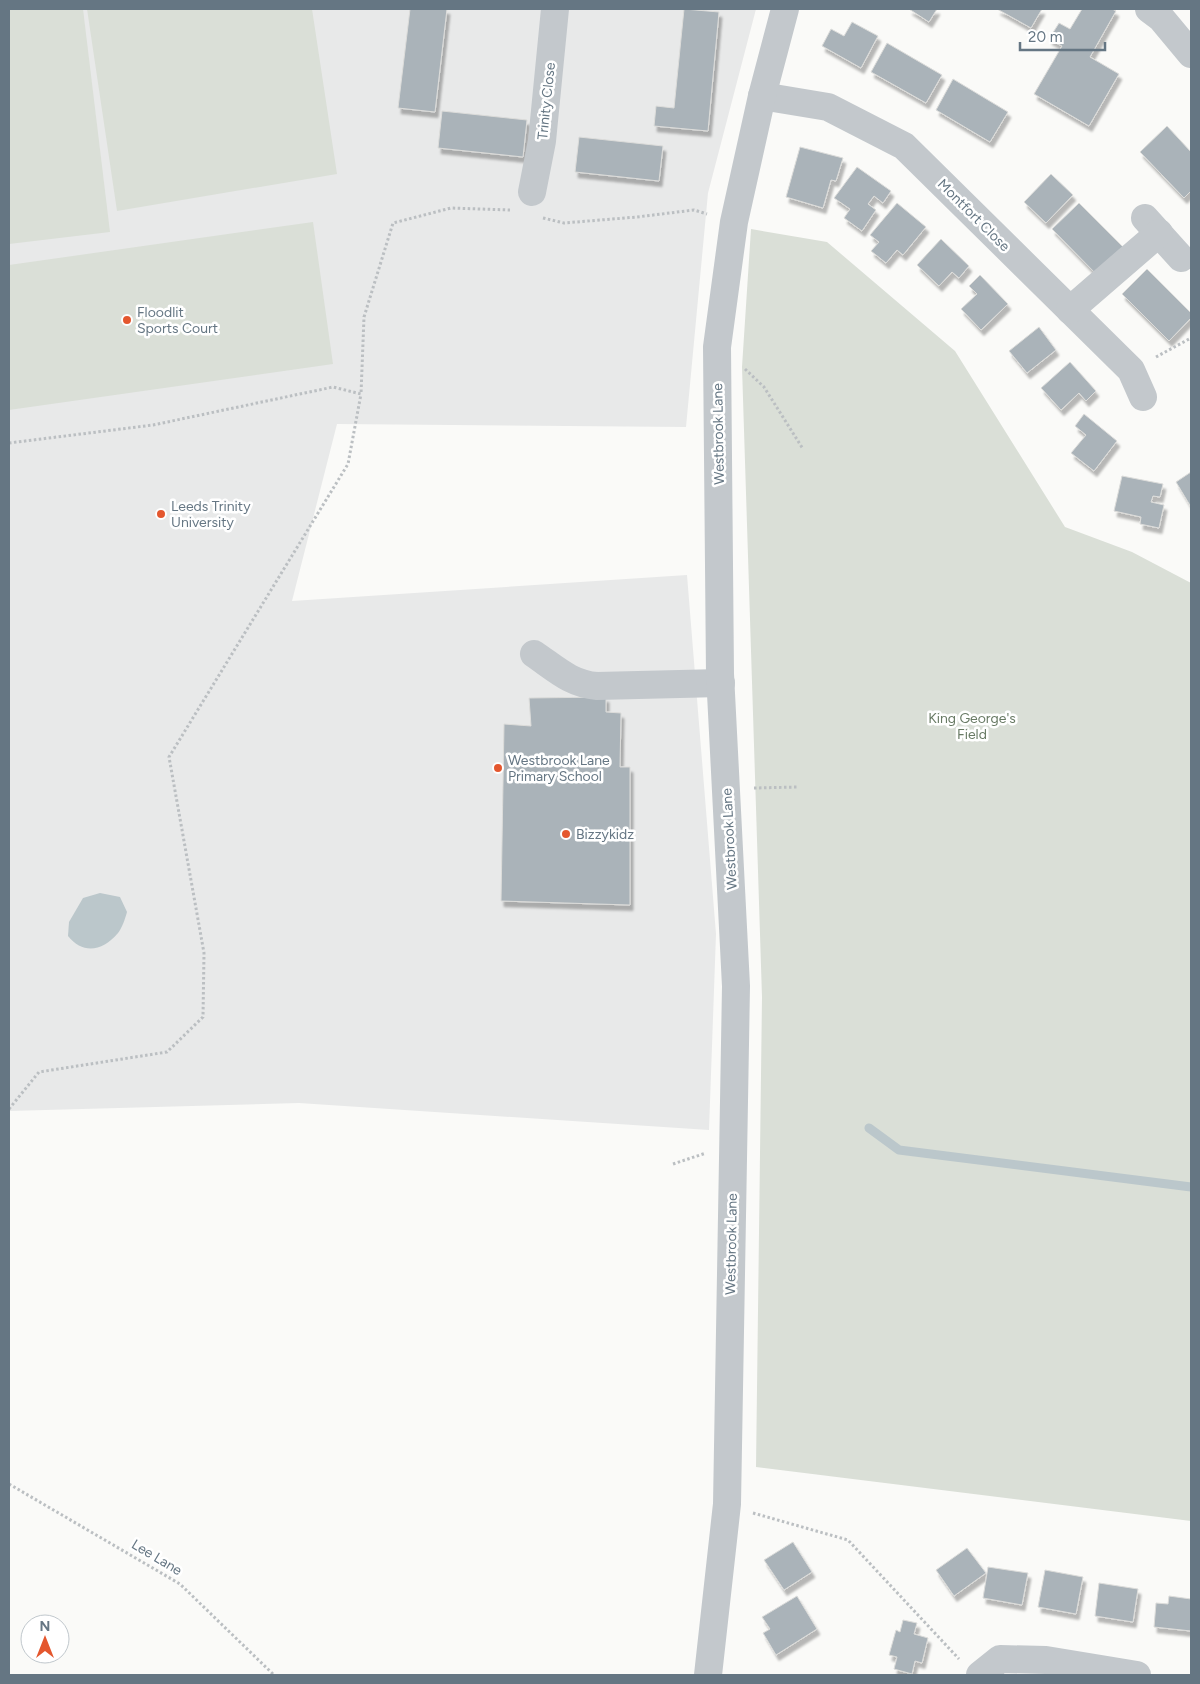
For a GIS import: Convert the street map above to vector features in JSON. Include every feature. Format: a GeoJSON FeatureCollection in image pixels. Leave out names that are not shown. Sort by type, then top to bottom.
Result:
{"type":"FeatureCollection","features":[{"type":"Feature","properties":{"kind":"street","name":"Trinity Close"},"geometry":{"type":"LineString","coordinates":[[528,207],[542,140],[555,9]]}},
{"type":"Feature","properties":{"kind":"street","name":"Westbrook Lane"},"geometry":{"type":"LineString","coordinates":[[708,1675],[727,1504],[736,986],[721,683],[717,347],[734,222],[762,96],[784,9]]}},
{"type":"Feature","properties":{"kind":"street"},"geometry":{"type":"LineString","coordinates":[[1149,9],[1161,18],[1191,54]]}},
{"type":"Feature","properties":{"kind":"street","name":"Montfort Close"},"geometry":{"type":"LineString","coordinates":[[762,96],[828,107],[904,146],[1131,370],[1143,397]]}},
{"type":"Feature","properties":{"kind":"street"},"geometry":{"type":"LineString","coordinates":[[1070,310],[1152,225],[1181,258]]}},
{"type":"Feature","properties":{"kind":"street"},"geometry":{"type":"LineString","coordinates":[[534,654],[567,677],[583,685],[721,683]]}},
{"type":"Feature","properties":{"kind":"street"},"geometry":{"type":"LineString","coordinates":[[971,1668],[1000,1659],[1046,1660],[1137,1675]]}},
{"type":"Feature","properties":{"kind":"path"},"geometry":{"type":"LineString","coordinates":[[9,1109],[39,1072],[167,1052],[203,1017],[204,953],[169,757],[348,464],[361,394],[364,317],[392,223],[451,208],[509,210],[528,207],[564,223],[694,210],[734,222]]}},
{"type":"Feature","properties":{"kind":"path"},"geometry":{"type":"LineString","coordinates":[[1131,370],[1191,338]]}},
{"type":"Feature","properties":{"kind":"path"},"geometry":{"type":"LineString","coordinates":[[717,347],[764,387],[803,449]]}},
{"type":"Feature","properties":{"kind":"path"},"geometry":{"type":"LineString","coordinates":[[9,443],[153,425],[333,387],[361,394]]}},
{"type":"Feature","properties":{"kind":"path"},"geometry":{"type":"LineString","coordinates":[[726,788],[798,787]]}},
{"type":"Feature","properties":{"kind":"path","name":"Lee Lane"},"geometry":{"type":"LineString","coordinates":[[9,1484],[180,1584],[274,1675]]}},
{"type":"Feature","properties":{"kind":"path"},"geometry":{"type":"LineString","coordinates":[[727,1504],[848,1540],[971,1668]]}},
{"type":"Feature","properties":{"kind":"shaded area","name":"Leeds Trinity University"},"geometry":{"type":"Polygon","coordinates":[[[9,9],[756,9],[708,193],[686,427],[337,424],[292,601],[687,575],[716,934],[709,1130],[299,1103],[9,1111],[9,9]]]}},
{"type":"Feature","properties":{"kind":"shaded area"},"geometry":{"type":"Polygon","coordinates":[[[100,893],[120,897],[127,912],[121,929],[112,939],[100,947],[86,948],[74,942],[68,936],[69,922],[83,898],[100,893]]]}},
{"type":"Feature","properties":{"kind":"green space"},"geometry":{"type":"Polygon","coordinates":[[[9,9],[83,9],[110,232],[9,244],[9,9]]]}},
{"type":"Feature","properties":{"kind":"green space"},"geometry":{"type":"Polygon","coordinates":[[[87,9],[312,9],[337,174],[117,211],[87,9]]]}},
{"type":"Feature","properties":{"kind":"green space","name":"Floodlit Sports Court"},"geometry":{"type":"Polygon","coordinates":[[[313,222],[333,364],[9,410],[9,265],[313,222]]]}},
{"type":"Feature","properties":{"kind":"green space","name":"King George's Field"},"geometry":{"type":"Polygon","coordinates":[[[751,229],[827,242],[955,351],[1065,527],[1132,552],[1191,583],[1191,1521],[756,1467],[762,997],[742,367],[751,229]]]}},
{"type":"Feature","properties":{"kind":"building"},"geometry":{"type":"Polygon","coordinates":[[[410,9],[447,9],[435,112],[398,108],[410,9]]]}},
{"type":"Feature","properties":{"kind":"building"},"geometry":{"type":"Polygon","coordinates":[[[684,9],[719,12],[708,131],[654,126],[656,106],[674,108],[684,9]]]}},
{"type":"Feature","properties":{"kind":"building"},"geometry":{"type":"Polygon","coordinates":[[[909,9],[937,9],[929,22],[909,9]]]}},
{"type":"Feature","properties":{"kind":"building"},"geometry":{"type":"Polygon","coordinates":[[[997,9],[1042,9],[1031,28],[997,9]]]}},
{"type":"Feature","properties":{"kind":"building"},"geometry":{"type":"Polygon","coordinates":[[[1082,9],[1112,9],[1116,11],[1090,57],[1119,74],[1089,126],[1034,94],[1062,46],[1049,39],[1059,23],[1070,29],[1082,9]]]}},
{"type":"Feature","properties":{"kind":"building"},"geometry":{"type":"Polygon","coordinates":[[[852,22],[878,36],[861,68],[822,46],[831,29],[844,36],[852,22]]]}},
{"type":"Feature","properties":{"kind":"building"},"geometry":{"type":"Polygon","coordinates":[[[887,43],[942,75],[926,103],[871,72],[887,43]]]}},
{"type":"Feature","properties":{"kind":"building"},"geometry":{"type":"Polygon","coordinates":[[[953,79],[1008,112],[990,142],[936,110],[953,79]]]}},
{"type":"Feature","properties":{"kind":"building"},"geometry":{"type":"Polygon","coordinates":[[[442,111],[527,120],[523,157],[438,148],[442,111]]]}},
{"type":"Feature","properties":{"kind":"building"},"geometry":{"type":"Polygon","coordinates":[[[1167,126],[1191,152],[1191,191],[1184,198],[1140,152],[1167,126]]]}},
{"type":"Feature","properties":{"kind":"building"},"geometry":{"type":"Polygon","coordinates":[[[579,137],[663,146],[659,181],[575,172],[579,137]]]}},
{"type":"Feature","properties":{"kind":"building"},"geometry":{"type":"Polygon","coordinates":[[[800,147],[843,158],[836,181],[831,180],[823,208],[786,197],[800,147]]]}},
{"type":"Feature","properties":{"kind":"building"},"geometry":{"type":"Polygon","coordinates":[[[857,167],[891,191],[883,203],[874,196],[868,204],[876,210],[862,231],[844,218],[850,209],[834,198],[857,167]]]}},
{"type":"Feature","properties":{"kind":"building"},"geometry":{"type":"Polygon","coordinates":[[[1051,174],[1073,195],[1046,223],[1024,202],[1051,174]]]}},
{"type":"Feature","properties":{"kind":"building"},"geometry":{"type":"Polygon","coordinates":[[[897,203],[926,227],[903,255],[897,250],[886,263],[871,251],[879,242],[870,235],[897,203]]]}},
{"type":"Feature","properties":{"kind":"building"},"geometry":{"type":"Polygon","coordinates":[[[1079,203],[1127,251],[1100,278],[1052,229],[1079,203]]]}},
{"type":"Feature","properties":{"kind":"building"},"geometry":{"type":"Polygon","coordinates":[[[941,239],[969,266],[959,278],[952,272],[939,286],[917,265],[941,239]]]}},
{"type":"Feature","properties":{"kind":"building"},"geometry":{"type":"Polygon","coordinates":[[[1147,269],[1191,313],[1191,318],[1169,341],[1122,294],[1147,269]]]}},
{"type":"Feature","properties":{"kind":"building"},"geometry":{"type":"Polygon","coordinates":[[[980,275],[1008,304],[981,330],[961,309],[977,294],[969,286],[980,275]]]}},
{"type":"Feature","properties":{"kind":"building"},"geometry":{"type":"Polygon","coordinates":[[[1039,327],[1056,350],[1027,373],[1009,351],[1039,327]]]}},
{"type":"Feature","properties":{"kind":"building"},"geometry":{"type":"Polygon","coordinates":[[[1070,362],[1096,391],[1086,401],[1079,393],[1061,410],[1041,388],[1070,362]]]}},
{"type":"Feature","properties":{"kind":"building"},"geometry":{"type":"Polygon","coordinates":[[[1084,414],[1117,441],[1094,471],[1071,453],[1086,435],[1075,426],[1084,414]]]}},
{"type":"Feature","properties":{"kind":"building"},"geometry":{"type":"Polygon","coordinates":[[[1191,472],[1191,507],[1176,482],[1191,472]]]}},
{"type":"Feature","properties":{"kind":"building"},"geometry":{"type":"Polygon","coordinates":[[[1122,476],[1163,484],[1160,497],[1153,496],[1151,502],[1164,505],[1159,528],[1140,524],[1141,517],[1114,511],[1122,476]]]}},
{"type":"Feature","properties":{"kind":"building","name":"Bizzykidz"},"geometry":{"type":"Polygon","coordinates":[[[606,697],[606,712],[621,713],[620,767],[630,767],[630,905],[501,901],[504,724],[531,726],[529,698],[606,697]]]}},
{"type":"Feature","properties":{"kind":"building"},"geometry":{"type":"Polygon","coordinates":[[[793,1542],[812,1572],[784,1590],[764,1560],[793,1542]]]}},
{"type":"Feature","properties":{"kind":"building"},"geometry":{"type":"Polygon","coordinates":[[[967,1548],[986,1573],[954,1596],[936,1570],[967,1548]]]}},
{"type":"Feature","properties":{"kind":"building"},"geometry":{"type":"Polygon","coordinates":[[[988,1567],[1028,1573],[1022,1605],[983,1598],[988,1567]]]}},
{"type":"Feature","properties":{"kind":"building"},"geometry":{"type":"Polygon","coordinates":[[[1045,1570],[1083,1577],[1076,1614],[1038,1607],[1045,1570]]]}},
{"type":"Feature","properties":{"kind":"building"},"geometry":{"type":"Polygon","coordinates":[[[1099,1583],[1138,1589],[1133,1622],[1095,1616],[1099,1583]]]}},
{"type":"Feature","properties":{"kind":"building"},"geometry":{"type":"Polygon","coordinates":[[[797,1596],[817,1629],[776,1655],[763,1633],[770,1629],[762,1617],[797,1596]]]}},
{"type":"Feature","properties":{"kind":"building"},"geometry":{"type":"Polygon","coordinates":[[[1169,1596],[1191,1599],[1191,1631],[1154,1627],[1156,1603],[1168,1604],[1169,1596]]]}},
{"type":"Feature","properties":{"kind":"building"},"geometry":{"type":"Polygon","coordinates":[[[903,1620],[917,1623],[914,1634],[928,1638],[922,1663],[915,1661],[912,1674],[894,1669],[897,1657],[889,1655],[896,1630],[900,1632],[903,1620]]]}},
{"type":"Feature","properties":{"kind":"waterway"},"geometry":{"type":"LineString","coordinates":[[869,1128],[899,1150],[1191,1187]]}},
{"type":"Feature","properties":{"kind":"place","name":"Floodlit Sports Court"},"geometry":{"type":"Point","coordinates":[127,320]}},
{"type":"Feature","properties":{"kind":"place","name":"Leeds Trinity University"},"geometry":{"type":"Point","coordinates":[161,514]}},
{"type":"Feature","properties":{"kind":"place","name":"Westbrook Lane Primary School"},"geometry":{"type":"Point","coordinates":[498,768]}},
{"type":"Feature","properties":{"kind":"place","name":"Bizzykidz"},"geometry":{"type":"Point","coordinates":[566,834]}}]}
